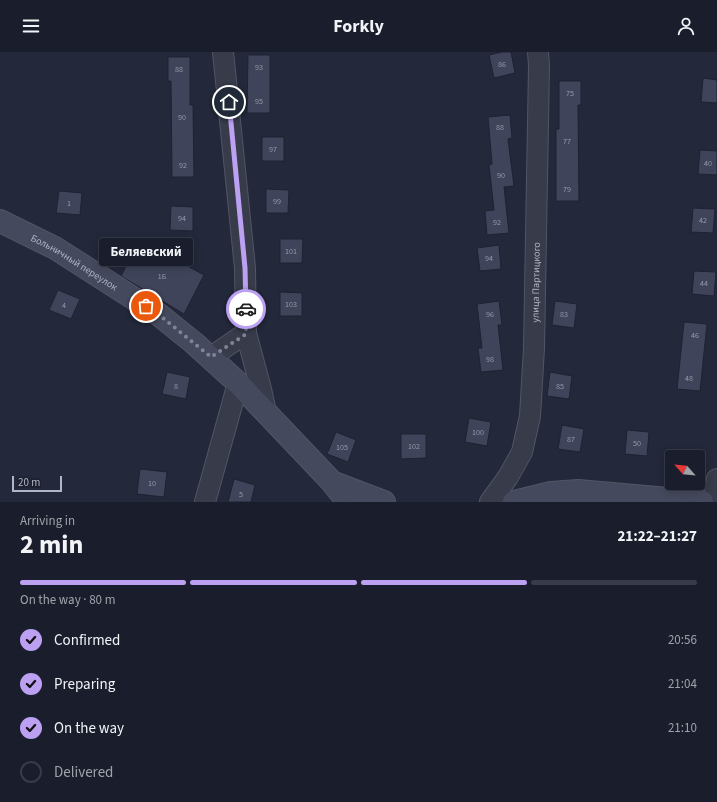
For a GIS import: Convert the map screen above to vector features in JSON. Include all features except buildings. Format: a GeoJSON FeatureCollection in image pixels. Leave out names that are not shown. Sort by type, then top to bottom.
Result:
{"type":"FeatureCollection","features":[{"type":"Feature","properties":{"kind":"street"},"geometry":{"type":"LineString","coordinates":[[223,52],[245,268],[246,334],[266,412]]}},
{"type":"Feature","properties":{"kind":"street","name":"улица Партицкого"},"geometry":{"type":"LineString","coordinates":[[490,502],[508,477],[522,452],[530,416],[534,332],[539,74],[538,52]]}},
{"type":"Feature","properties":{"kind":"street","name":"Больничный переулок"},"geometry":{"type":"LineString","coordinates":[[0,221],[55,248],[158,314],[211,357],[238,383],[331,481],[348,502]]}},
{"type":"Feature","properties":{"kind":"street"},"geometry":{"type":"LineString","coordinates":[[211,357],[246,334]]}},
{"type":"Feature","properties":{"kind":"street"},"geometry":{"type":"LineString","coordinates":[[205,502],[238,383]]}},
{"type":"Feature","properties":{"kind":"street"},"geometry":{"type":"LineString","coordinates":[[714,502],[717,479]]}},
{"type":"Feature","properties":{"kind":"street"},"geometry":{"type":"LineString","coordinates":[[331,481],[384,502]]}},
{"type":"Feature","properties":{"kind":"street"},"geometry":{"type":"LineString","coordinates":[[514,502],[546,494],[578,491],[638,498],[702,502]]}},
{"type":"Feature","properties":{"kind":"way so far"},"geometry":{"type":"LineString","coordinates":[[146,306],[211,357],[246,334],[246,309]]}},
{"type":"Feature","properties":{"kind":"place","name":"Беляевский"},"geometry":{"type":"Point","coordinates":[146,306]}},
{"type":"Feature","properties":{"kind":"route"},"geometry":{"type":"LineString","coordinates":[[229,102],[245,268],[246,309]]}}]}
